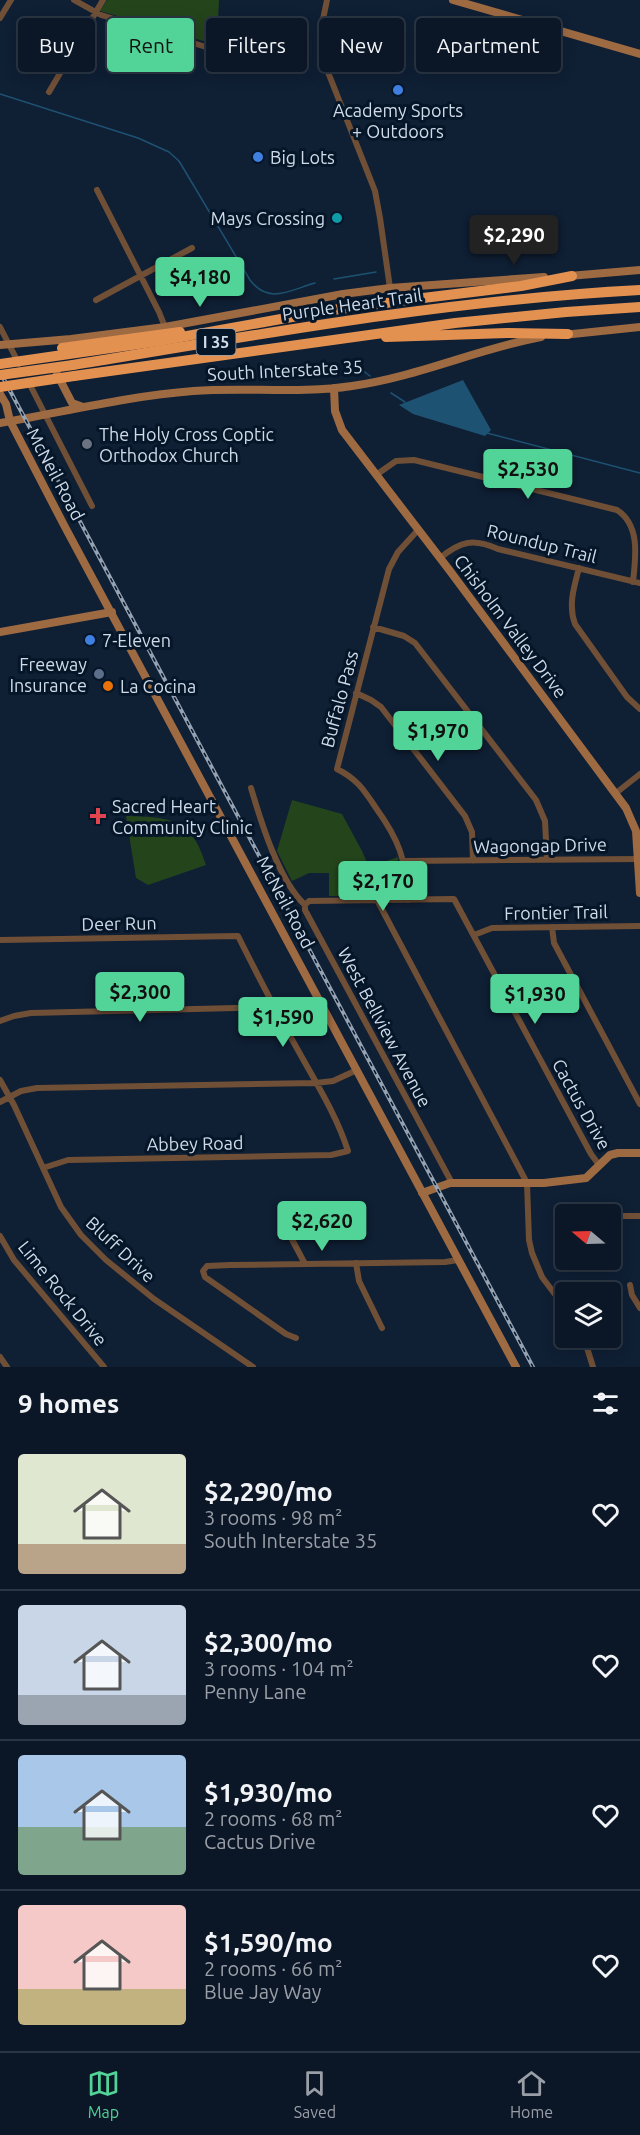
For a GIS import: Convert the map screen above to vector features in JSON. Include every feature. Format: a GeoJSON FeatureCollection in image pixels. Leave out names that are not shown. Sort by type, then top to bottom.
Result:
{"type":"FeatureCollection","features":[{"type":"Feature","properties":{"kind":"highway"},"geometry":{"type":"LineString","coordinates":[[0,364],[159,341],[325,311],[572,276]]}},
{"type":"Feature","properties":{"kind":"highway","name":"Purple Heart Trail"},"geometry":{"type":"LineString","coordinates":[[0,387],[74,370],[359,319],[524,298],[640,290]]}},
{"type":"Feature","properties":{"kind":"highway","name":"Purple Heart Trail"},"geometry":{"type":"LineString","coordinates":[[0,375],[74,370],[359,337],[504,317],[640,307]]}},
{"type":"Feature","properties":{"kind":"highway"},"geometry":{"type":"LineString","coordinates":[[0,357],[220,327],[359,319]]}},
{"type":"Feature","properties":{"kind":"highway"},"geometry":{"type":"LineString","coordinates":[[359,337],[568,334]]}},
{"type":"Feature","properties":{"kind":"main road"},"geometry":{"type":"LineString","coordinates":[[453,0],[640,54]]}},
{"type":"Feature","properties":{"kind":"main road"},"geometry":{"type":"LineString","coordinates":[[5,345],[165,327],[296,301],[390,288],[640,270]]}},
{"type":"Feature","properties":{"kind":"main road","name":"South Interstate 35"},"geometry":{"type":"LineString","coordinates":[[0,423],[146,396],[194,391],[333,388],[393,378],[510,343],[568,334],[640,327]]}},
{"type":"Feature","properties":{"kind":"main road"},"geometry":{"type":"LineString","coordinates":[[71,339],[52,351],[50,360],[72,403],[82,407]]}},
{"type":"Feature","properties":{"kind":"main road","name":"Chisholm Valley Drive"},"geometry":{"type":"LineString","coordinates":[[333,388],[335,411],[340,427],[616,793],[634,823],[639,859],[640,893]]}},
{"type":"Feature","properties":{"kind":"main road","name":"McNeil Road"},"geometry":{"type":"LineString","coordinates":[[0,394],[6,404],[10,421]]}},
{"type":"Feature","properties":{"kind":"main road","name":"McNeil Road"},"geometry":{"type":"LineString","coordinates":[[0,410],[10,421],[516,1367]]}},
{"type":"Feature","properties":{"kind":"main road"},"geometry":{"type":"LineString","coordinates":[[0,632],[112,612]]}},
{"type":"Feature","properties":{"kind":"main road"},"geometry":{"type":"LineString","coordinates":[[439,1186],[560,1182],[586,1178],[606,1158],[615,1154],[640,1153]]}},
{"type":"Feature","properties":{"kind":"main road"},"geometry":{"type":"LineString","coordinates":[[422,1193],[452,1183],[475,1184]]}},
{"type":"Feature","properties":{"kind":"street"},"geometry":{"type":"LineString","coordinates":[[0,18],[11,0]]}},
{"type":"Feature","properties":{"kind":"street"},"geometry":{"type":"LineString","coordinates":[[74,0],[96,12],[206,47]]}},
{"type":"Feature","properties":{"kind":"street"},"geometry":{"type":"LineString","coordinates":[[49,92],[103,0]]}},
{"type":"Feature","properties":{"kind":"street"},"geometry":{"type":"LineString","coordinates":[[327,0],[322,24],[324,62],[375,191],[390,288]]}},
{"type":"Feature","properties":{"kind":"street"},"geometry":{"type":"LineString","coordinates":[[97,190],[165,327]]}},
{"type":"Feature","properties":{"kind":"street"},"geometry":{"type":"LineString","coordinates":[[96,300],[192,248]]}},
{"type":"Feature","properties":{"kind":"street"},"geometry":{"type":"LineString","coordinates":[[0,327],[5,345],[45,415],[92,506]]}},
{"type":"Feature","properties":{"kind":"street"},"geometry":{"type":"LineString","coordinates":[[376,475],[396,461],[414,460],[618,510],[630,519],[638,534],[636,583]]}},
{"type":"Feature","properties":{"kind":"street","name":"Buffalo Pass"},"geometry":{"type":"LineString","coordinates":[[408,900],[404,861],[393,831],[353,778],[337,769],[390,565],[398,552],[418,530]]}},
{"type":"Feature","properties":{"kind":"street","name":"Roundup Trail"},"geometry":{"type":"LineString","coordinates":[[440,558],[452,548],[477,542],[636,583]]}},
{"type":"Feature","properties":{"kind":"street"},"geometry":{"type":"LineString","coordinates":[[579,568],[571,612],[575,624],[627,697],[640,709]]}},
{"type":"Feature","properties":{"kind":"street"},"geometry":{"type":"LineString","coordinates":[[373,627],[404,636],[415,643],[536,800],[545,822],[547,860]]}},
{"type":"Feature","properties":{"kind":"street"},"geometry":{"type":"LineString","coordinates":[[356,693],[381,707],[465,816],[472,832],[473,861]]}},
{"type":"Feature","properties":{"kind":"street"},"geometry":{"type":"LineString","coordinates":[[616,793],[640,774]]}},
{"type":"Feature","properties":{"kind":"street","name":"West Bellview Avenue"},"geometry":{"type":"LineString","coordinates":[[251,788],[266,835],[295,895],[305,905],[305,910],[452,1183]]}},
{"type":"Feature","properties":{"kind":"street","name":"Wagongap Drive"},"geometry":{"type":"LineString","coordinates":[[404,861],[639,859]]}},
{"type":"Feature","properties":{"kind":"street","name":"Cactus Drive"},"geometry":{"type":"LineString","coordinates":[[408,900],[454,899],[599,1165]]}},
{"type":"Feature","properties":{"kind":"street"},"geometry":{"type":"LineString","coordinates":[[377,900],[527,1183],[529,1240],[532,1253],[542,1277],[555,1294]]}},
{"type":"Feature","properties":{"kind":"street"},"geometry":{"type":"LineString","coordinates":[[305,905],[309,901],[408,900]]}},
{"type":"Feature","properties":{"kind":"street","name":"Frontier Trail"},"geometry":{"type":"LineString","coordinates":[[474,936],[483,930],[492,928],[640,926]]}},
{"type":"Feature","properties":{"kind":"street"},"geometry":{"type":"LineString","coordinates":[[552,927],[554,943],[640,1104]]}},
{"type":"Feature","properties":{"kind":"street","name":"Deer Run"},"geometry":{"type":"LineString","coordinates":[[0,940],[238,936],[273,1007]]}},
{"type":"Feature","properties":{"kind":"street"},"geometry":{"type":"LineString","coordinates":[[0,1021],[31,1013],[273,1007],[316,1083]]}},
{"type":"Feature","properties":{"kind":"street"},"geometry":{"type":"LineString","coordinates":[[0,1102],[21,1091],[37,1088],[316,1083],[333,1081],[357,1070]]}},
{"type":"Feature","properties":{"kind":"street","name":"Bluff Drive"},"geometry":{"type":"LineString","coordinates":[[0,1080],[68,1218],[100,1254],[172,1314],[253,1367]]}},
{"type":"Feature","properties":{"kind":"street","name":"Abbey Road"},"geometry":{"type":"LineString","coordinates":[[43,1168],[68,1160],[331,1155],[348,1151],[343,1136],[316,1083]]}},
{"type":"Feature","properties":{"kind":"street"},"geometry":{"type":"LineString","coordinates":[[439,1186],[445,1178],[443,1165]]}},
{"type":"Feature","properties":{"kind":"street"},"geometry":{"type":"LineString","coordinates":[[621,1216],[640,1216]]}},
{"type":"Feature","properties":{"kind":"street"},"geometry":{"type":"LineString","coordinates":[[287,1230],[305,1264]]}},
{"type":"Feature","properties":{"kind":"street","name":"Lime Rock Drive"},"geometry":{"type":"LineString","coordinates":[[0,1236],[14,1260],[104,1367]]}},
{"type":"Feature","properties":{"kind":"street"},"geometry":{"type":"LineString","coordinates":[[296,1338],[286,1334],[205,1277],[203,1271],[207,1266],[458,1260]]}},
{"type":"Feature","properties":{"kind":"street"},"geometry":{"type":"LineString","coordinates":[[356,1263],[359,1281],[382,1329]]}},
{"type":"Feature","properties":{"kind":"street"},"geometry":{"type":"LineString","coordinates":[[630,1285],[632,1295],[640,1308]]}},
{"type":"Feature","properties":{"kind":"street"},"geometry":{"type":"LineString","coordinates":[[587,1348],[593,1367]]}},
{"type":"Feature","properties":{"kind":"street"},"geometry":{"type":"LineString","coordinates":[[0,1357],[7,1367]]}},
{"type":"Feature","properties":{"kind":"green space"},"geometry":{"type":"Polygon","coordinates":[[[107,0],[219,0],[218,18],[206,18],[206,42],[194,38],[194,18],[124,18],[100,11],[107,0]]]}},
{"type":"Feature","properties":{"kind":"green space"},"geometry":{"type":"Polygon","coordinates":[[[292,800],[342,814],[369,867],[398,857],[402,896],[329,896],[329,873],[309,873],[292,881],[277,851],[292,800]]]}},
{"type":"Feature","properties":{"kind":"green space"},"geometry":{"type":"Polygon","coordinates":[[[126,816],[155,817],[177,823],[194,838],[206,865],[148,885],[136,878],[126,816]]]}},
{"type":"Feature","properties":{"kind":"water"},"geometry":{"type":"Polygon","coordinates":[[[463,380],[491,430],[485,436],[413,414],[399,405],[463,380]]]}},
{"type":"Feature","properties":{"kind":"waterway"},"geometry":{"type":"LineString","coordinates":[[0,94],[138,138],[169,152],[179,161],[257,288],[272,294],[280,294],[315,283]]}},
{"type":"Feature","properties":{"kind":"waterway"},"geometry":{"type":"LineString","coordinates":[[334,279],[376,272]]}},
{"type":"Feature","properties":{"kind":"waterway"},"geometry":{"type":"LineString","coordinates":[[348,359],[370,376]]}},
{"type":"Feature","properties":{"kind":"waterway"},"geometry":{"type":"LineString","coordinates":[[391,393],[405,402]]}},
{"type":"Feature","properties":{"kind":"waterway"},"geometry":{"type":"LineString","coordinates":[[487,433],[640,473]]}},
{"type":"Feature","properties":{"kind":"railway"},"geometry":{"type":"LineString","coordinates":[[0,372],[533,1367]]}},
{"type":"Feature","properties":{"kind":"place","name":"Academy Sports + Outdoors"},"geometry":{"type":"Point","coordinates":[398,90]}},
{"type":"Feature","properties":{"kind":"place","name":"Big Lots"},"geometry":{"type":"Point","coordinates":[258,157]}},
{"type":"Feature","properties":{"kind":"place","name":"Mays Crossing"},"geometry":{"type":"Point","coordinates":[337,218]}},
{"type":"Feature","properties":{"kind":"place","name":"The Holy Cross Coptic Orthodox Church"},"geometry":{"type":"Point","coordinates":[87,444]}},
{"type":"Feature","properties":{"kind":"place","name":"7-Eleven"},"geometry":{"type":"Point","coordinates":[90,640]}},
{"type":"Feature","properties":{"kind":"place","name":"Freeway Insurance"},"geometry":{"type":"Point","coordinates":[99,674]}},
{"type":"Feature","properties":{"kind":"place","name":"La Cocina"},"geometry":{"type":"Point","coordinates":[108,686]}},
{"type":"Feature","properties":{"kind":"place","name":"Sacred Heart Community Clinic"},"geometry":{"type":"Point","coordinates":[98,816]}}]}
